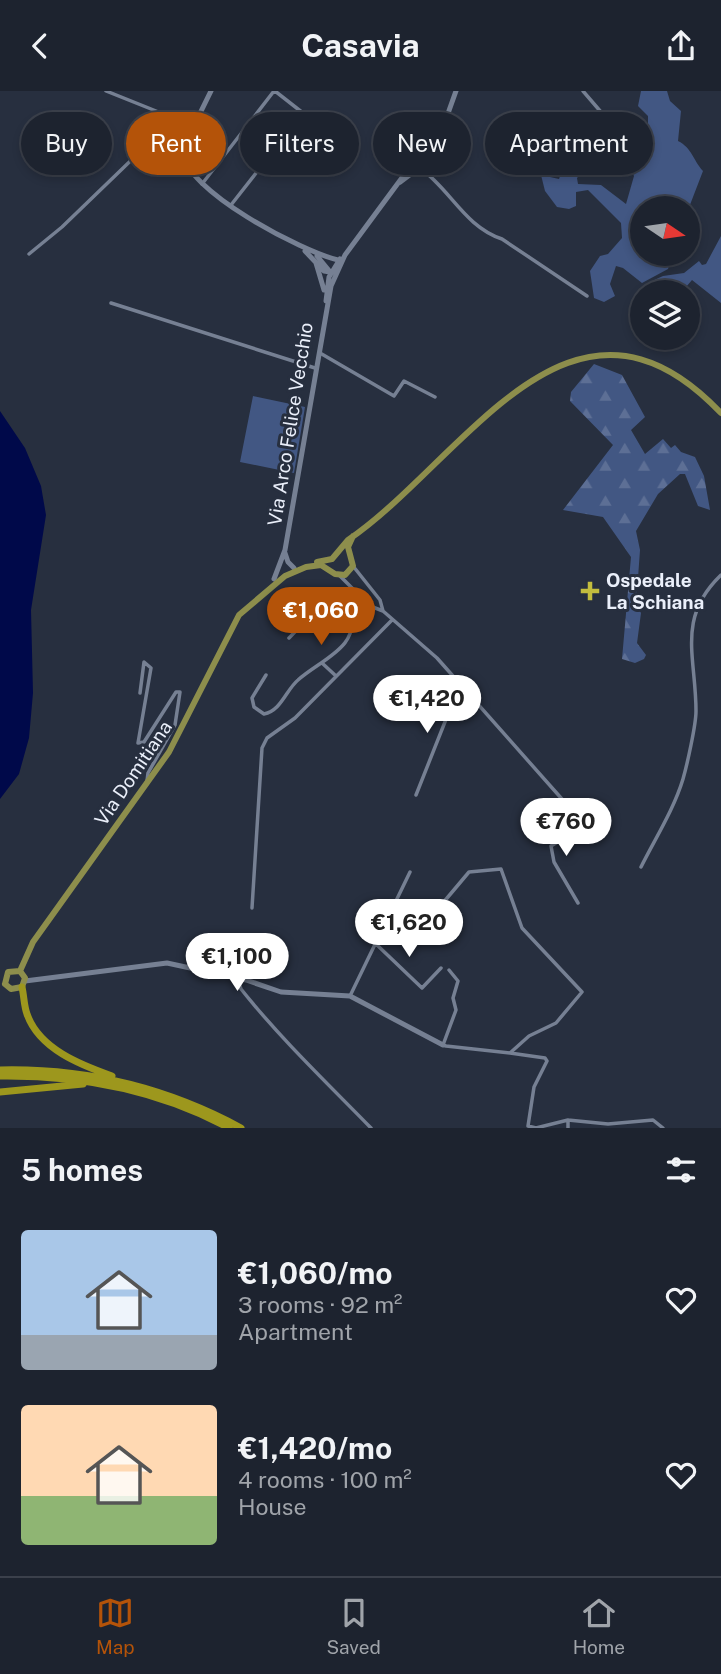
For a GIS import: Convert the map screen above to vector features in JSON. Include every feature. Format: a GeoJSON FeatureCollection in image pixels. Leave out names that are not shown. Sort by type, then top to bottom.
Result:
{"type":"FeatureCollection","features":[{"type":"Feature","properties":{"kind":"highway"},"geometry":{"type":"LineString","coordinates":[[23,984],[29,1019],[45,1039],[75,1062],[121,1082],[188,1103],[242,1128]]}},
{"type":"Feature","properties":{"kind":"highway"},"geometry":{"type":"LineString","coordinates":[[0,1070],[57,1072],[121,1082]]}},
{"type":"Feature","properties":{"kind":"highway"},"geometry":{"type":"LineString","coordinates":[[0,1076],[90,1082],[159,1098],[229,1128]]}},
{"type":"Feature","properties":{"kind":"highway"},"geometry":{"type":"LineString","coordinates":[[0,1092],[90,1082]]}},
{"type":"Feature","properties":{"kind":"main road"},"geometry":{"type":"LineString","coordinates":[[353,536],[348,556],[352,566],[345,575],[339,576],[331,568],[332,558],[353,536],[521,386],[562,363],[609,356],[650,362],[692,385],[721,413]]}},
{"type":"Feature","properties":{"kind":"main road"},"geometry":{"type":"LineString","coordinates":[[332,558],[348,556]]}},
{"type":"Feature","properties":{"kind":"main road","name":"Via Domitiana"},"geometry":{"type":"LineString","coordinates":[[20,971],[33,942],[183,729],[233,624],[274,579],[294,568],[332,558]]}},
{"type":"Feature","properties":{"kind":"main road","name":"Via Domitiana"},"geometry":{"type":"LineString","coordinates":[[265,590],[285,572],[316,564],[331,568]]}},
{"type":"Feature","properties":{"kind":"main road"},"geometry":{"type":"LineString","coordinates":[[20,971],[23,984],[14,990],[3,986],[8,972],[20,971]]}},
{"type":"Feature","properties":{"kind":"street"},"geometry":{"type":"LineString","coordinates":[[106,91],[158,112]]}},
{"type":"Feature","properties":{"kind":"street"},"geometry":{"type":"LineString","coordinates":[[200,112],[211,91]]}},
{"type":"Feature","properties":{"kind":"street"},"geometry":{"type":"LineString","coordinates":[[202,184],[275,91],[303,113],[231,205]]}},
{"type":"Feature","properties":{"kind":"street"},"geometry":{"type":"LineString","coordinates":[[448,112],[456,91]]}},
{"type":"Feature","properties":{"kind":"street"},"geometry":{"type":"LineString","coordinates":[[583,91],[601,112]]}},
{"type":"Feature","properties":{"kind":"street"},"geometry":{"type":"LineString","coordinates":[[29,254],[62,227],[126,165]]}},
{"type":"Feature","properties":{"kind":"street"},"geometry":{"type":"LineString","coordinates":[[398,183],[420,168],[459,211],[490,235],[502,239],[587,296]]}},
{"type":"Feature","properties":{"kind":"street"},"geometry":{"type":"LineString","coordinates":[[194,175],[231,205],[321,260],[338,260]]}},
{"type":"Feature","properties":{"kind":"street"},"geometry":{"type":"LineString","coordinates":[[326,303],[337,268],[404,175]]}},
{"type":"Feature","properties":{"kind":"street"},"geometry":{"type":"LineString","coordinates":[[303,249],[321,260],[330,272],[331,286]]}},
{"type":"Feature","properties":{"kind":"street"},"geometry":{"type":"LineString","coordinates":[[325,295],[330,272],[345,255]]}},
{"type":"Feature","properties":{"kind":"street"},"geometry":{"type":"LineString","coordinates":[[321,260],[326,303]]}},
{"type":"Feature","properties":{"kind":"street"},"geometry":{"type":"LineString","coordinates":[[330,272],[337,268]]}},
{"type":"Feature","properties":{"kind":"street"},"geometry":{"type":"LineString","coordinates":[[111,303],[315,368]]}},
{"type":"Feature","properties":{"kind":"street","name":"Via Arco Felice Vecchio"},"geometry":{"type":"LineString","coordinates":[[285,572],[285,550],[326,303]]}},
{"type":"Feature","properties":{"kind":"street"},"geometry":{"type":"LineString","coordinates":[[318,352],[394,396],[404,381],[435,397]]}},
{"type":"Feature","properties":{"kind":"street","name":"Via Arco Felice Vecchio"},"geometry":{"type":"LineString","coordinates":[[285,550],[288,562],[294,568]]}},
{"type":"Feature","properties":{"kind":"street"},"geometry":{"type":"LineString","coordinates":[[352,566],[380,600],[383,611],[391,621],[429,650],[577,816],[566,837],[551,846],[554,862],[578,904]]}},
{"type":"Feature","properties":{"kind":"street"},"geometry":{"type":"LineString","coordinates":[[641,867],[683,777],[696,711],[692,666],[694,618],[702,595],[721,575]]}},
{"type":"Feature","properties":{"kind":"street"},"geometry":{"type":"LineString","coordinates":[[339,576],[370,606],[383,611]]}},
{"type":"Feature","properties":{"kind":"street"},"geometry":{"type":"LineString","coordinates":[[266,675],[252,698],[254,707],[264,714],[274,710],[296,681],[342,646],[352,632],[354,624],[341,596],[331,596],[289,638]]}},
{"type":"Feature","properties":{"kind":"street"},"geometry":{"type":"LineString","coordinates":[[252,908],[262,748],[267,738],[295,718],[391,621]]}},
{"type":"Feature","properties":{"kind":"street"},"geometry":{"type":"LineString","coordinates":[[139,693],[144,662],[151,669],[138,743],[144,741],[176,692],[180,692],[175,725],[148,773],[147,783]]}},
{"type":"Feature","properties":{"kind":"street"},"geometry":{"type":"LineString","coordinates":[[322,663],[336,676]]}},
{"type":"Feature","properties":{"kind":"street"},"geometry":{"type":"LineString","coordinates":[[416,795],[460,684]]}},
{"type":"Feature","properties":{"kind":"street"},"geometry":{"type":"LineString","coordinates":[[437,910],[469,871],[501,869],[522,928],[582,992],[556,1023],[529,1036],[510,1053]]}},
{"type":"Feature","properties":{"kind":"street"},"geometry":{"type":"LineString","coordinates":[[350,996],[410,872]]}},
{"type":"Feature","properties":{"kind":"street"},"geometry":{"type":"LineString","coordinates":[[376,943],[422,988],[441,968]]}},
{"type":"Feature","properties":{"kind":"street"},"geometry":{"type":"LineString","coordinates":[[23,984],[160,962],[281,992],[350,996],[443,1045],[545,1058],[547,1061],[534,1087],[528,1126],[536,1128],[568,1120],[608,1123],[653,1120],[663,1128]]}},
{"type":"Feature","properties":{"kind":"street"},"geometry":{"type":"LineString","coordinates":[[443,1045],[456,1010],[453,998],[458,981],[449,970]]}},
{"type":"Feature","properties":{"kind":"street"},"geometry":{"type":"LineString","coordinates":[[238,980],[241,989],[275,1029],[348,1109],[370,1128]]}},
{"type":"Feature","properties":{"kind":"street"},"geometry":{"type":"LineString","coordinates":[[568,1120],[568,1128]]}},
{"type":"Feature","properties":{"kind":"green space"},"geometry":{"type":"Polygon","coordinates":[[[641,91],[667,91],[670,101],[681,111],[678,141],[703,171],[693,196],[630,196],[630,266],[669,266],[648,280],[638,280],[616,266],[610,284],[615,296],[604,302],[594,298],[590,271],[600,256],[608,254],[622,238],[621,223],[588,190],[576,192],[576,206],[569,209],[557,207],[545,191],[541,175],[559,179],[560,175],[580,175],[578,184],[601,185],[626,204],[634,175],[653,175],[653,112],[644,112],[638,106],[641,91]]]}},
{"type":"Feature","properties":{"kind":"green space"},"geometry":{"type":"Polygon","coordinates":[[[721,236],[721,303],[700,286],[700,280],[654,280],[684,273],[693,266],[700,266],[700,262],[706,264],[721,236]]]}},
{"type":"Feature","properties":{"kind":"green space"},"geometry":{"type":"Polygon","coordinates":[[[594,364],[622,375],[645,417],[631,430],[645,454],[663,439],[671,448],[675,445],[681,452],[695,457],[704,476],[710,510],[698,506],[685,474],[680,474],[658,494],[636,531],[640,550],[636,605],[641,613],[637,643],[646,655],[635,663],[622,659],[631,557],[603,517],[563,510],[613,445],[570,401],[571,392],[594,364]]]}},
{"type":"Feature","properties":{"kind":"green space"},"geometry":{"type":"Polygon","coordinates":[[[253,396],[305,407],[294,473],[240,462],[253,396]]]}},
{"type":"Feature","properties":{"kind":"shaded area"},"geometry":{"type":"Polygon","coordinates":[[[0,411],[25,448],[41,486],[46,515],[31,610],[33,693],[29,738],[19,774],[0,799],[0,411]]]}},
{"type":"Feature","properties":{"kind":"place","name":"Ospedale La Schiana"},"geometry":{"type":"Point","coordinates":[590,591]}}]}
